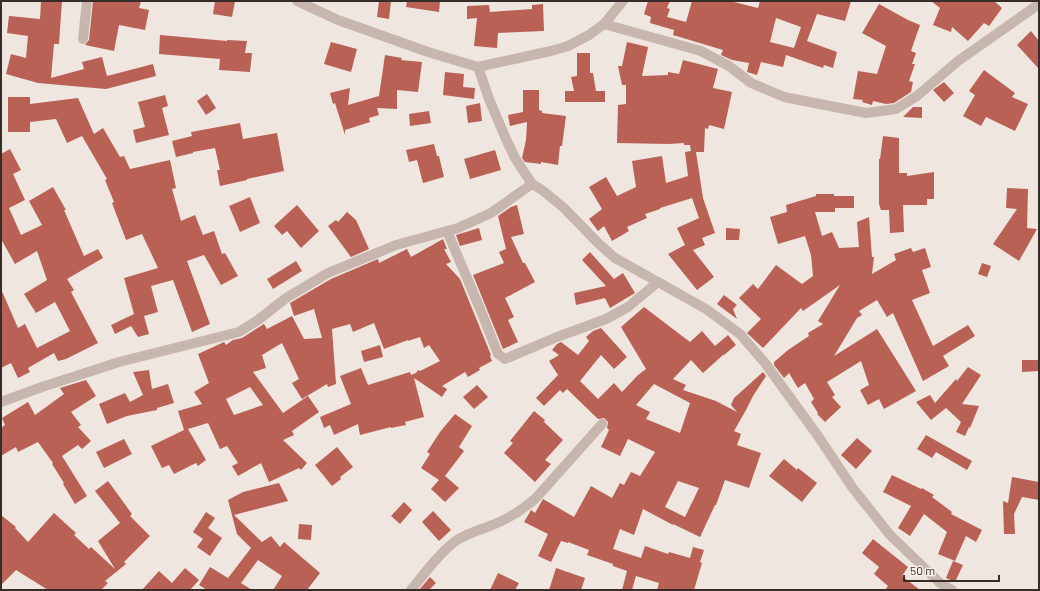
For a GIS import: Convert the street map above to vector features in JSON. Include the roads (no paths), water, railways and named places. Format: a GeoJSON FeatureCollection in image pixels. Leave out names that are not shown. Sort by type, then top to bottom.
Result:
{"type":"FeatureCollection","features":[{"type":"Feature","properties":{"kind":"street"},"geometry":{"type":"LineString","coordinates":[[83,39],[87,1]]}},
{"type":"Feature","properties":{"kind":"street"},"geometry":{"type":"LineString","coordinates":[[297,1],[338,20],[379,35],[428,52],[478,66],[568,46],[604,24],[623,1]]}},
{"type":"Feature","properties":{"kind":"street"},"geometry":{"type":"LineString","coordinates":[[604,24],[701,51],[729,66],[752,83],[784,97],[866,113],[896,109],[917,96],[958,61],[1039,4]]}},
{"type":"Feature","properties":{"kind":"street"},"geometry":{"type":"LineString","coordinates":[[478,66],[489,99],[506,139],[515,158],[532,184],[564,208],[599,244],[615,258],[706,309],[740,334],[769,369],[818,436],[852,487],[890,535],[947,589]]}},
{"type":"Feature","properties":{"kind":"street"},"geometry":{"type":"LineString","coordinates":[[1,402],[42,386],[119,362],[239,332],[286,298],[328,273],[396,245],[458,228],[491,213],[532,184]]}},
{"type":"Feature","properties":{"kind":"street"},"geometry":{"type":"LineString","coordinates":[[447,231],[498,354],[505,358],[606,319],[628,307],[658,282]]}},
{"type":"Feature","properties":{"kind":"street"},"geometry":{"type":"LineString","coordinates":[[411,590],[435,561],[457,540],[477,530],[498,523],[525,508],[536,498],[602,424]]}}]}
